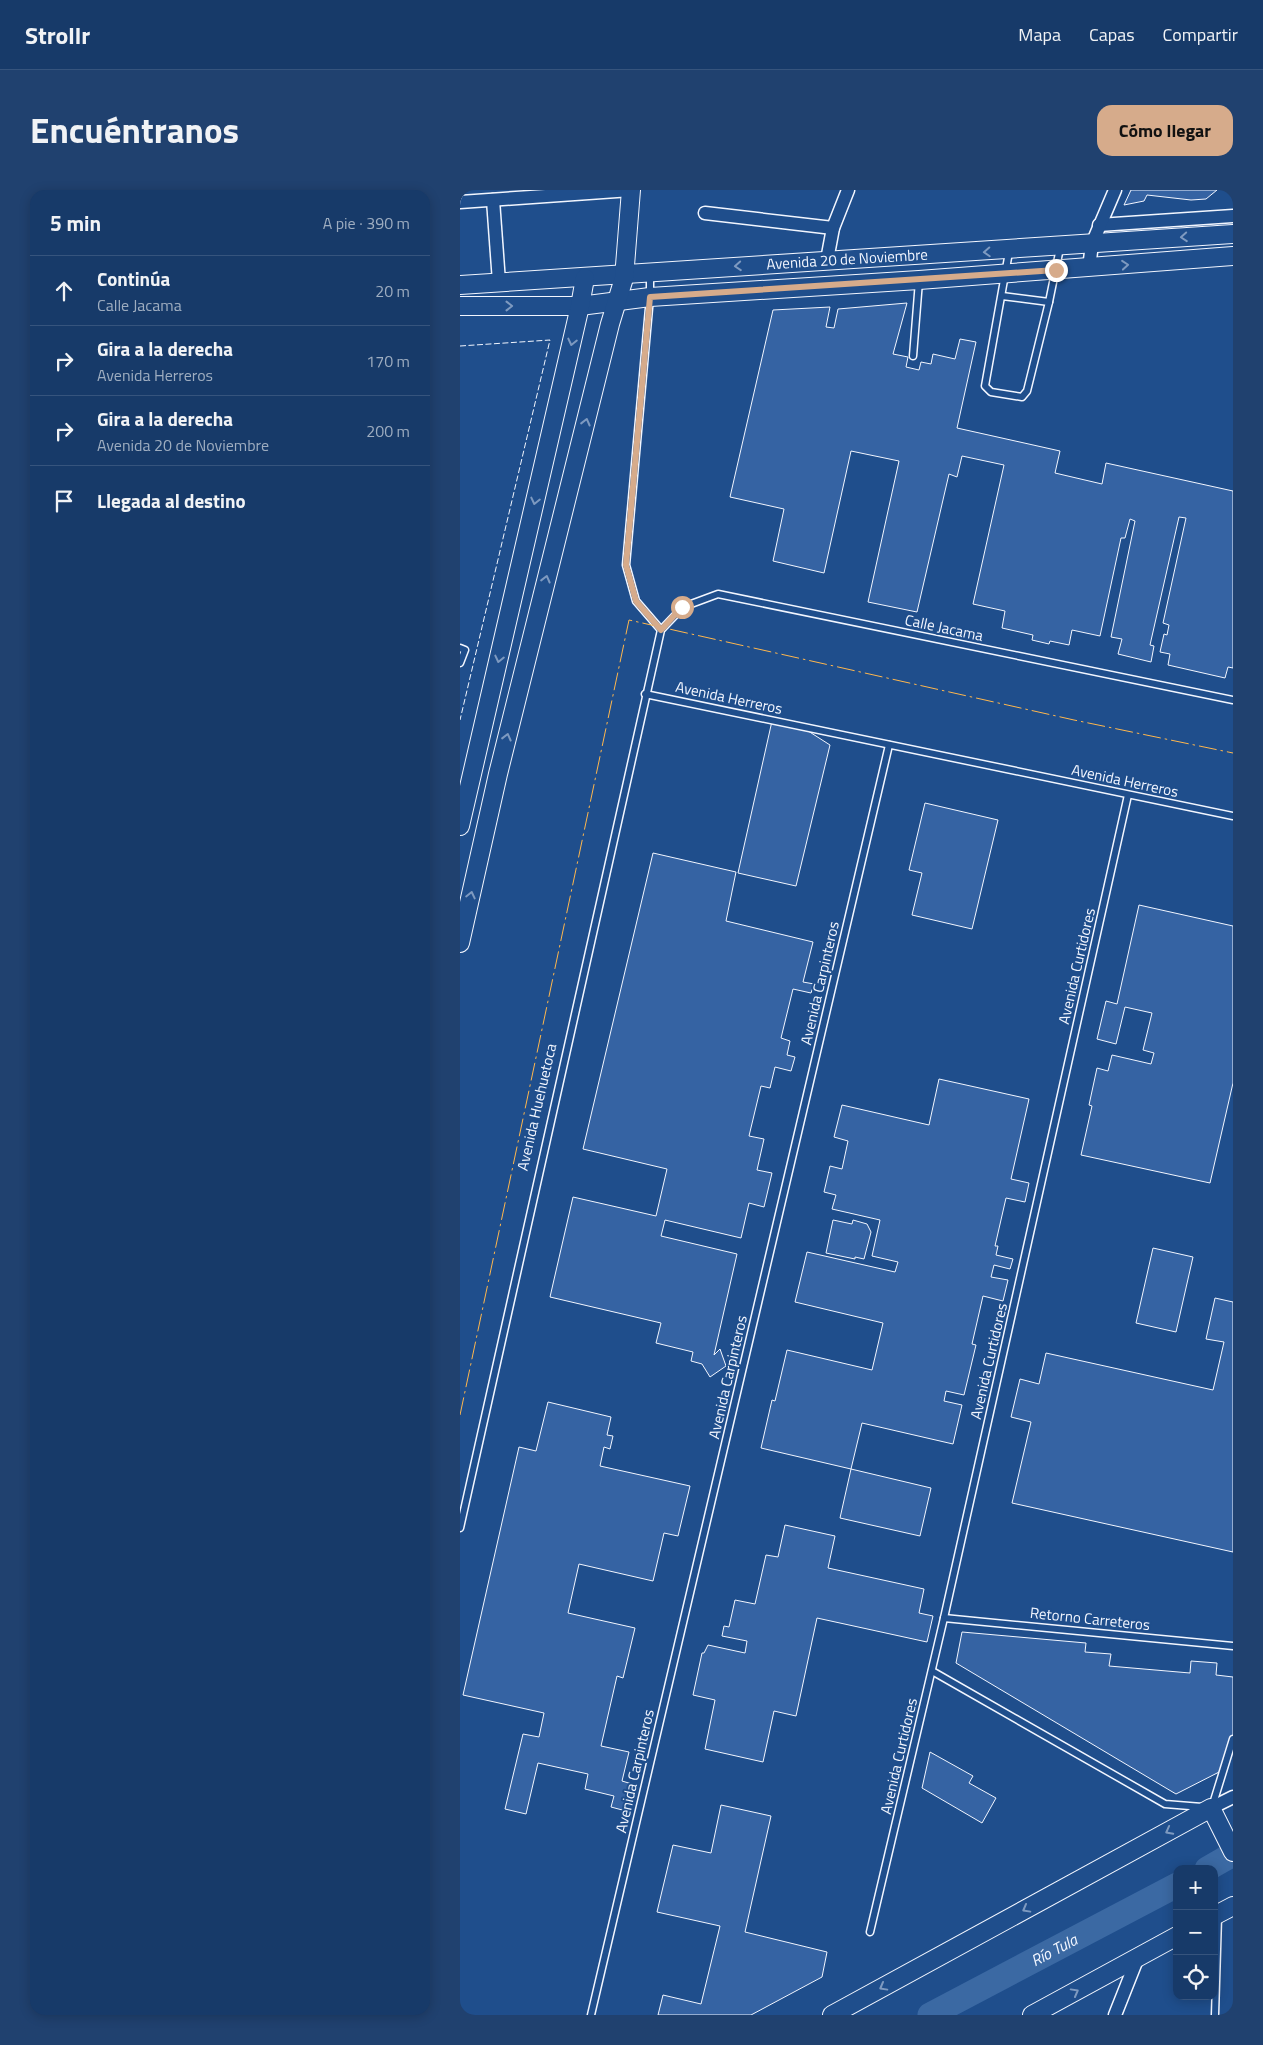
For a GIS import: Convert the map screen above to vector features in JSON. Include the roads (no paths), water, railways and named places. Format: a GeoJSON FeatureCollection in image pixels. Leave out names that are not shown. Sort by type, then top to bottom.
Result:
{"type":"FeatureCollection","features":[{"type":"Feature","properties":{"kind":"main road"},"geometry":{"type":"LineString","coordinates":[[460,943],[498,774],[610,324],[618,301],[624,273],[631,190]]}},
{"type":"Feature","properties":{"kind":"main road","name":"Avenida 20 de Noviembre"},"geometry":{"type":"LineString","coordinates":[[460,285],[1233,234]]}},
{"type":"Feature","properties":{"kind":"main road","name":"Avenida 20 de Noviembre"},"geometry":{"type":"LineString","coordinates":[[460,306],[580,306],[650,297],[919,280],[1233,256]]}},
{"type":"Feature","properties":{"kind":"main road"},"geometry":{"type":"LineString","coordinates":[[462,808],[474,769],[585,278]]}},
{"type":"Feature","properties":{"kind":"main road"},"geometry":{"type":"LineString","coordinates":[[474,769],[498,774]]}},
{"type":"Feature","properties":{"kind":"main road"},"geometry":{"type":"LineString","coordinates":[[832,2015],[1213,1813],[1233,1852]]}},
{"type":"Feature","properties":{"kind":"main road"},"geometry":{"type":"LineString","coordinates":[[1032,2015],[1173,1938]]}},
{"type":"Feature","properties":{"kind":"street"},"geometry":{"type":"LineString","coordinates":[[460,202],[631,190]]}},
{"type":"Feature","properties":{"kind":"street"},"geometry":{"type":"LineString","coordinates":[[828,260],[833,228],[848,190]]}},
{"type":"Feature","properties":{"kind":"street"},"geometry":{"type":"LineString","coordinates":[[1089,268],[1092,244],[1116,190]]}},
{"type":"Feature","properties":{"kind":"street"},"geometry":{"type":"LineString","coordinates":[[493,200],[498,282]]}},
{"type":"Feature","properties":{"kind":"street"},"geometry":{"type":"LineString","coordinates":[[705,213],[833,228]]}},
{"type":"Feature","properties":{"kind":"street"},"geometry":{"type":"LineString","coordinates":[[1099,225],[1233,216]]}},
{"type":"Feature","properties":{"kind":"street"},"geometry":{"type":"LineString","coordinates":[[1213,1813],[1233,1797]]}},
{"type":"Feature","properties":{"kind":"street"},"geometry":{"type":"LineString","coordinates":[[1115,2015],[1138,1957]]}},
{"type":"Feature","properties":{"kind":"lane"},"geometry":{"type":"LineString","coordinates":[[1010,250],[1004,273],[1002,296],[985,386],[991,392],[1018,398],[1028,392],[1050,302],[1060,246]]}},
{"type":"Feature","properties":{"kind":"lane"},"geometry":{"type":"LineString","coordinates":[[645,694],[661,630],[636,601],[626,565],[650,297],[650,272]]}},
{"type":"Feature","properties":{"kind":"lane"},"geometry":{"type":"LineString","coordinates":[[912,356],[919,280]]}},
{"type":"Feature","properties":{"kind":"lane"},"geometry":{"type":"LineString","coordinates":[[1002,296],[1050,302]]}},
{"type":"Feature","properties":{"kind":"lane","name":"Calle Jacama"},"geometry":{"type":"LineString","coordinates":[[661,630],[682,607],[718,594],[1233,700]]}},
{"type":"Feature","properties":{"kind":"lane"},"geometry":{"type":"LineString","coordinates":[[460,648],[465,650],[460,664]]}},
{"type":"Feature","properties":{"kind":"lane","name":"Avenida Herreros"},"geometry":{"type":"LineString","coordinates":[[645,694],[1233,816]]}},
{"type":"Feature","properties":{"kind":"lane","name":"Avenida Huehuetoca"},"geometry":{"type":"LineString","coordinates":[[460,1528],[645,694]]}},
{"type":"Feature","properties":{"kind":"lane","name":"Avenida Carpinteros"},"geometry":{"type":"LineString","coordinates":[[591,2015],[889,745]]}},
{"type":"Feature","properties":{"kind":"lane","name":"Avenida Curtidores"},"geometry":{"type":"LineString","coordinates":[[870,1932],[932,1671],[1128,795]]}},
{"type":"Feature","properties":{"kind":"lane","name":"Retorno Carreteros"},"geometry":{"type":"LineString","coordinates":[[944,1618],[1233,1646]]}},
{"type":"Feature","properties":{"kind":"lane"},"geometry":{"type":"LineString","coordinates":[[932,1671],[1165,1804],[1213,1813],[1233,1740]]}},
{"type":"Feature","properties":{"kind":"lane"},"geometry":{"type":"LineString","coordinates":[[1215,2015],[1222,1912]]}},
{"type":"Feature","properties":{"kind":"waterway","name":"Río Tula"},"geometry":{"type":"LineString","coordinates":[[1214,1865],[1233,1854]]}},
{"type":"Feature","properties":{"kind":"waterway","name":"Río Tula"},"geometry":{"type":"LineString","coordinates":[[930,2015],[1173,1887]]}}]}
